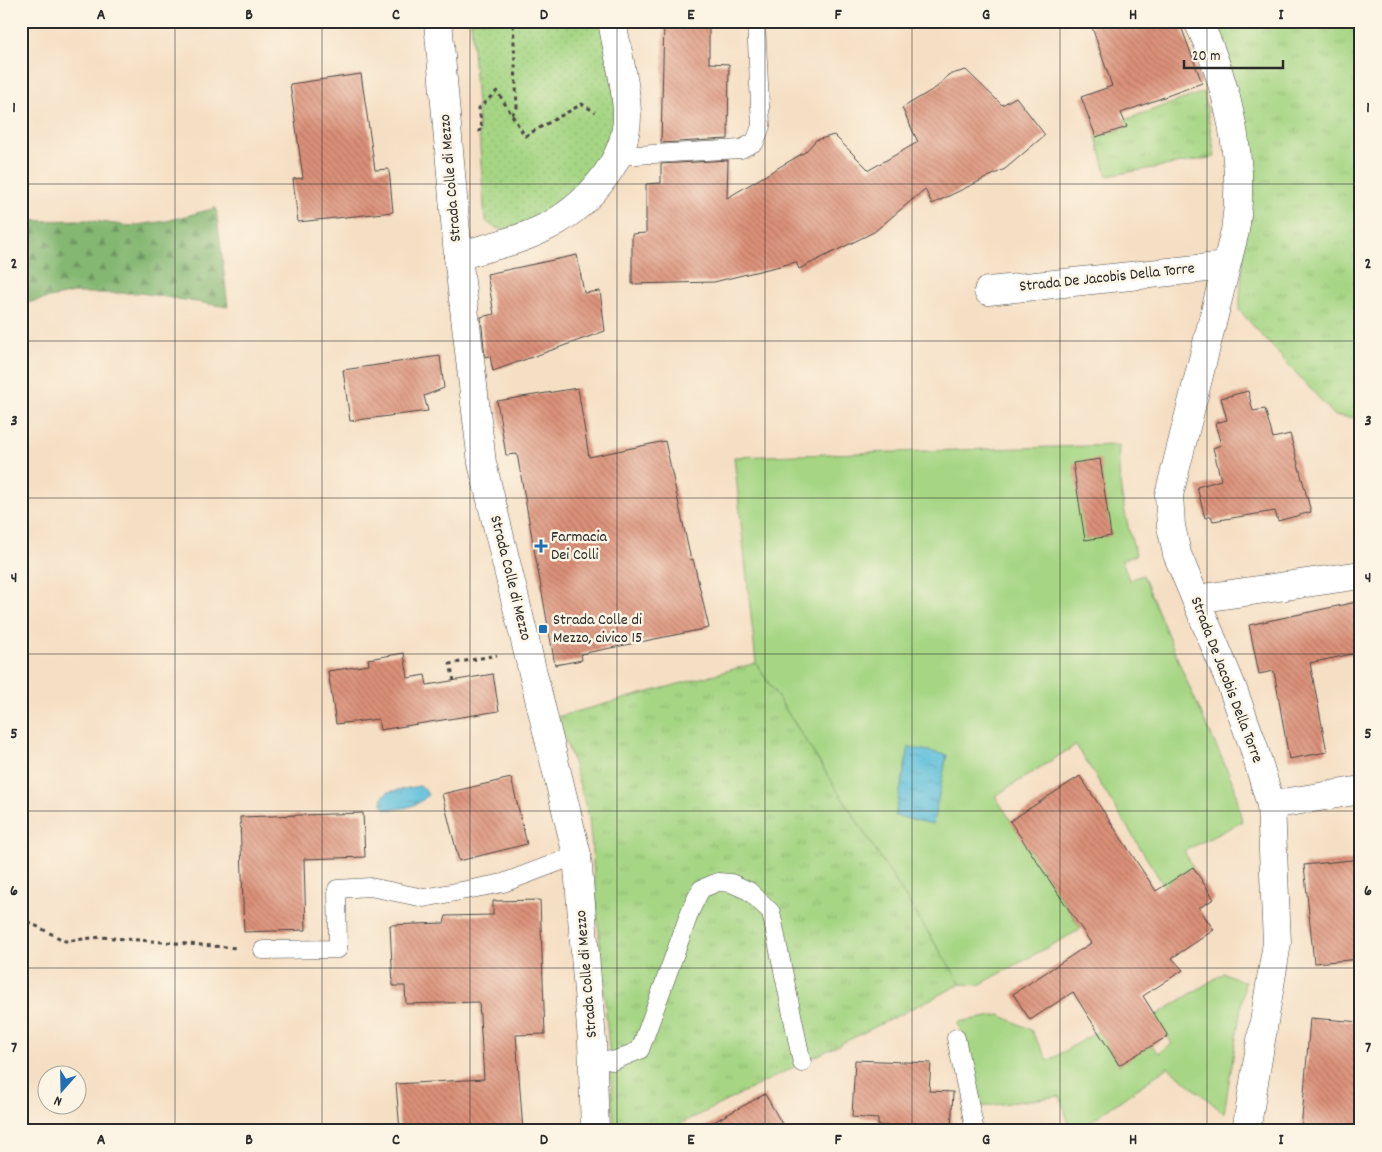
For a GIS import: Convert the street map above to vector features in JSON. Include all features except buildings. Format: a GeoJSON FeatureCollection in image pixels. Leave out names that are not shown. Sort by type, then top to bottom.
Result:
{"type":"FeatureCollection","features":[{"type":"Feature","properties":{"kind":"street","name":"Strada Colle di Mezzo"},"geometry":{"type":"LineString","coordinates":[[438,21],[458,256],[482,463],[577,856],[593,1058],[595,1131]]}},
{"type":"Feature","properties":{"kind":"street"},"geometry":{"type":"LineString","coordinates":[[458,256],[540,230],[561,219],[582,201],[618,156],[626,134],[627,114],[612,21]]}},
{"type":"Feature","properties":{"kind":"street","name":"Strada De Jacobis Della Torre"},"geometry":{"type":"LineString","coordinates":[[1198,21],[1226,102],[1234,147],[1239,203],[1226,266],[1169,495],[1171,526],[1177,554],[1232,687],[1253,745],[1271,805],[1276,880],[1277,942],[1246,1131]]}},
{"type":"Feature","properties":{"kind":"street","name":"Strada De Jacobis Della Torre"},"geometry":{"type":"LineString","coordinates":[[988,291],[1226,266]]}},
{"type":"Feature","properties":{"kind":"street"},"geometry":{"type":"LineString","coordinates":[[1196,599],[1361,575]]}},
{"type":"Feature","properties":{"kind":"street"},"geometry":{"type":"LineString","coordinates":[[1271,805],[1361,790]]}},
{"type":"Feature","properties":{"kind":"lane"},"geometry":{"type":"LineString","coordinates":[[618,156],[741,149],[755,142],[761,126],[756,21]]}},
{"type":"Feature","properties":{"kind":"lane"},"geometry":{"type":"LineString","coordinates":[[263,950],[338,949],[338,889],[370,887],[424,898],[503,883],[577,856]]}},
{"type":"Feature","properties":{"kind":"lane"},"geometry":{"type":"LineString","coordinates":[[593,1058],[613,1061],[640,1050],[691,909],[701,889],[718,882],[731,883],[749,892],[771,912],[802,1063]]}},
{"type":"Feature","properties":{"kind":"lane"},"geometry":{"type":"LineString","coordinates":[[956,1038],[975,1131]]}},
{"type":"Feature","properties":{"kind":"path"},"geometry":{"type":"LineString","coordinates":[[512,115],[517,107],[513,21]]}},
{"type":"Feature","properties":{"kind":"path"},"geometry":{"type":"LineString","coordinates":[[475,132],[482,130],[479,108],[497,91],[525,136],[582,104],[597,113]]}},
{"type":"Feature","properties":{"kind":"path"},"geometry":{"type":"LineString","coordinates":[[454,681],[450,664],[502,654]]}},
{"type":"Feature","properties":{"kind":"path"},"geometry":{"type":"LineString","coordinates":[[21,918],[65,941],[101,937],[149,939],[263,950]]}},
{"type":"Feature","properties":{"kind":"green space"},"geometry":{"type":"Polygon","coordinates":[[[471,21],[602,21],[615,97],[617,126],[615,135],[594,166],[577,185],[536,218],[516,228],[498,229],[485,219],[471,21]]]}},
{"type":"Feature","properties":{"kind":"green space"},"geometry":{"type":"Polygon","coordinates":[[[1213,21],[1361,21],[1361,418],[1335,416],[1239,310],[1251,168],[1245,124],[1213,21]]]}},
{"type":"Feature","properties":{"kind":"green space"},"geometry":{"type":"Polygon","coordinates":[[[1204,92],[1215,157],[1107,176],[1096,137],[1127,127],[1124,120],[1204,92]]]}},
{"type":"Feature","properties":{"kind":"green space"},"geometry":{"type":"Polygon","coordinates":[[[216,208],[228,307],[141,293],[73,293],[21,304],[21,221],[87,220],[129,226],[167,221],[216,208]]]}},
{"type":"Feature","properties":{"kind":"green space"},"geometry":{"type":"Polygon","coordinates":[[[1119,445],[1119,473],[1123,501],[1136,555],[1122,560],[1129,580],[1143,575],[1188,684],[1234,785],[1242,822],[1184,851],[1193,867],[1164,886],[1076,745],[995,796],[1081,929],[979,985],[961,984],[756,663],[734,457],[1119,445]]]}},
{"type":"Feature","properties":{"kind":"green space"},"geometry":{"type":"Polygon","coordinates":[[[756,663],[961,984],[666,1131],[614,1131],[610,1061],[589,817],[557,717],[756,663]]]}},
{"type":"Feature","properties":{"kind":"green space"},"geometry":{"type":"Polygon","coordinates":[[[1224,973],[1245,982],[1224,1113],[1168,1067],[1077,1131],[1071,1131],[1060,1096],[979,1107],[958,1022],[1000,1015],[1031,1030],[1048,1061],[1098,1031],[1119,1065],[1152,1045],[1158,1053],[1172,1044],[1155,1016],[1224,973]]]}},
{"type":"Feature","properties":{"kind":"water"},"geometry":{"type":"Polygon","coordinates":[[[909,747],[947,755],[933,824],[895,816],[909,747]]]}},
{"type":"Feature","properties":{"kind":"water"},"geometry":{"type":"Polygon","coordinates":[[[419,786],[424,788],[428,795],[414,805],[398,809],[386,809],[382,804],[383,796],[388,792],[419,786]]]}},
{"type":"Feature","properties":{"kind":"place","name":"Farmacia Dei Colli"},"geometry":{"type":"Point","coordinates":[541,546]}},
{"type":"Feature","properties":{"kind":"place","name":"Strada Colle di Mezzo, civico 15"},"geometry":{"type":"Point","coordinates":[543,629]}}]}
